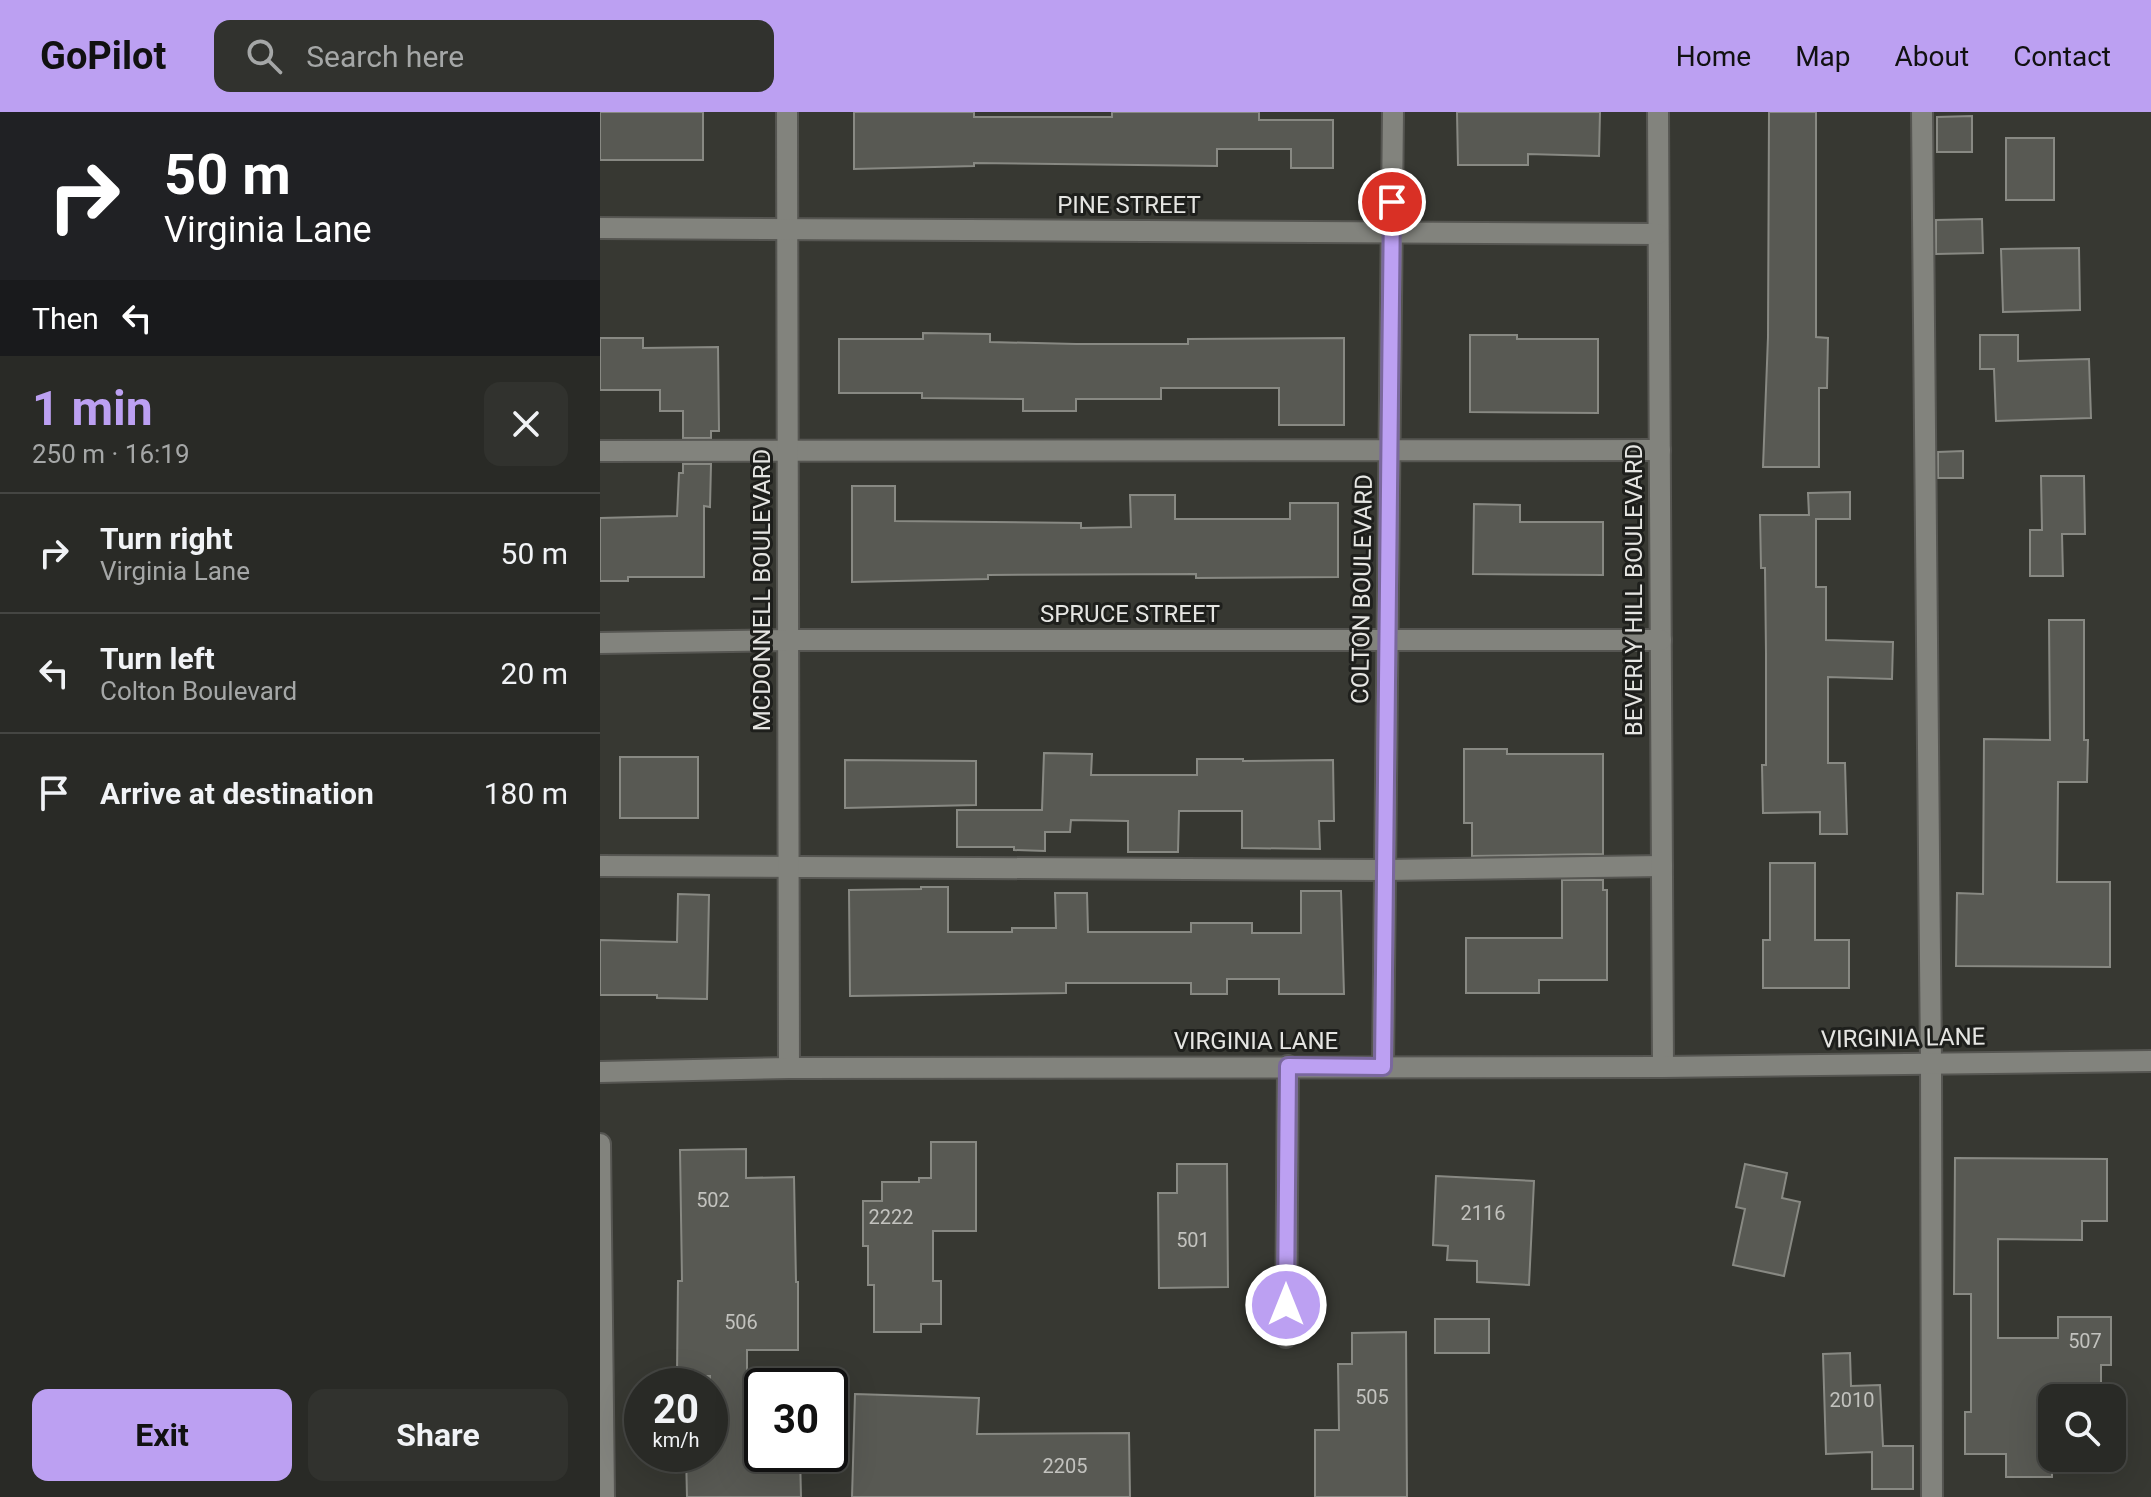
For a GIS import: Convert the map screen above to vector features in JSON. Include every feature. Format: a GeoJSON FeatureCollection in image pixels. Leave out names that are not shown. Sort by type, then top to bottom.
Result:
{"type":"FeatureCollection","features":[{"type":"Feature","properties":{"kind":"street","name":"MCDONNELL BOULEVARD"},"geometry":{"type":"LineString","coordinates":[[787,112],[789,1068]]}},
{"type":"Feature","properties":{"kind":"street","name":"COLTON BOULEVARD"},"geometry":{"type":"LineString","coordinates":[[1383,1067],[1393,112]]}},
{"type":"Feature","properties":{"kind":"street","name":"BEVERLY HILL BOULEVARD"},"geometry":{"type":"LineString","coordinates":[[1658,112],[1663,1067]]}},
{"type":"Feature","properties":{"kind":"street"},"geometry":{"type":"LineString","coordinates":[[1922,112],[1932,1497]]}},
{"type":"Feature","properties":{"kind":"street","name":"PINE STREET"},"geometry":{"type":"LineString","coordinates":[[600,228],[1658,234]]}},
{"type":"Feature","properties":{"kind":"street"},"geometry":{"type":"LineString","coordinates":[[600,451],[1660,450]]}},
{"type":"Feature","properties":{"kind":"street","name":"SPRUCE STREET"},"geometry":{"type":"LineString","coordinates":[[600,643],[788,640],[1661,640]]}},
{"type":"Feature","properties":{"kind":"street"},"geometry":{"type":"LineString","coordinates":[[600,866],[1385,870],[1662,866]]}},
{"type":"Feature","properties":{"kind":"street","name":"VIRGINIA LANE"},"geometry":{"type":"LineString","coordinates":[[600,1072],[789,1068],[1663,1067],[2151,1061]]}},
{"type":"Feature","properties":{"kind":"street"},"geometry":{"type":"LineString","coordinates":[[1286,1337],[1288,1066]]}},
{"type":"Feature","properties":{"kind":"street"},"geometry":{"type":"LineString","coordinates":[[600,1144],[604,1497]]}},
{"type":"Feature","properties":{"kind":"building"},"geometry":{"type":"Polygon","coordinates":[[[600,112],[703,112],[703,160],[600,160],[600,112]]]}},
{"type":"Feature","properties":{"kind":"building"},"geometry":{"type":"Polygon","coordinates":[[[854,112],[974,112],[974,117],[1112,117],[1112,112],[1259,112],[1259,120],[1333,120],[1333,168],[1291,168],[1291,149],[1217,149],[1217,166],[974,163],[974,166],[854,169],[854,112]]]}},
{"type":"Feature","properties":{"kind":"building"},"geometry":{"type":"Polygon","coordinates":[[[1457,112],[1600,112],[1599,156],[1528,154],[1528,165],[1458,165],[1457,112]]]}},
{"type":"Feature","properties":{"kind":"building"},"geometry":{"type":"Polygon","coordinates":[[[1769,112],[1816,112],[1816,337],[1828,338],[1827,388],[1819,388],[1819,467],[1763,467],[1768,337],[1769,112]]]}},
{"type":"Feature","properties":{"kind":"building"},"geometry":{"type":"Polygon","coordinates":[[[1972,116],[1972,152],[1937,152],[1937,117],[1972,116]]]}},
{"type":"Feature","properties":{"kind":"building"},"geometry":{"type":"Polygon","coordinates":[[[2006,138],[2054,138],[2054,200],[2006,200],[2006,138]]]}},
{"type":"Feature","properties":{"kind":"building"},"geometry":{"type":"Polygon","coordinates":[[[1982,219],[1983,253],[1936,254],[1936,220],[1982,219]]]}},
{"type":"Feature","properties":{"kind":"building"},"geometry":{"type":"Polygon","coordinates":[[[2079,248],[2080,310],[2003,312],[2001,249],[2079,248]]]}},
{"type":"Feature","properties":{"kind":"building"},"geometry":{"type":"Polygon","coordinates":[[[923,333],[990,334],[990,342],[1076,344],[1188,344],[1188,339],[1344,338],[1344,425],[1279,425],[1279,388],[1161,388],[1161,399],[1076,399],[1076,411],[1023,411],[1023,399],[922,398],[922,393],[839,393],[839,339],[923,339],[923,333]]]}},
{"type":"Feature","properties":{"kind":"building"},"geometry":{"type":"Polygon","coordinates":[[[1470,335],[1517,335],[1517,339],[1598,339],[1598,413],[1470,412],[1470,335]]]}},
{"type":"Feature","properties":{"kind":"building"},"geometry":{"type":"Polygon","coordinates":[[[1980,335],[2018,335],[2018,361],[2089,359],[2091,418],[1996,421],[1994,369],[1980,369],[1980,335]]]}},
{"type":"Feature","properties":{"kind":"building"},"geometry":{"type":"Polygon","coordinates":[[[600,338],[643,338],[643,348],[718,347],[719,431],[711,431],[711,438],[683,438],[683,411],[660,411],[660,390],[600,390],[600,338]]]}},
{"type":"Feature","properties":{"kind":"building"},"geometry":{"type":"Polygon","coordinates":[[[1963,451],[1963,478],[1938,478],[1938,452],[1963,451]]]}},
{"type":"Feature","properties":{"kind":"building"},"geometry":{"type":"Polygon","coordinates":[[[683,464],[711,464],[710,507],[704,506],[704,577],[628,577],[628,581],[600,581],[600,518],[677,516],[679,473],[683,473],[683,464]]]}},
{"type":"Feature","properties":{"kind":"building"},"geometry":{"type":"Polygon","coordinates":[[[2041,476],[2084,476],[2085,534],[2062,534],[2063,576],[2030,576],[2030,530],[2042,530],[2041,476]]]}},
{"type":"Feature","properties":{"kind":"building"},"geometry":{"type":"Polygon","coordinates":[[[852,486],[895,486],[895,521],[1081,523],[1081,528],[1131,527],[1130,495],[1175,495],[1175,519],[1290,519],[1290,503],[1338,503],[1338,577],[988,575],[988,579],[852,582],[852,486]]]}},
{"type":"Feature","properties":{"kind":"building"},"geometry":{"type":"Polygon","coordinates":[[[1850,492],[1850,519],[1816,519],[1816,587],[1826,587],[1826,640],[1893,642],[1892,679],[1828,677],[1828,763],[1845,763],[1847,834],[1820,834],[1820,812],[1763,813],[1766,653],[1765,568],[1761,568],[1760,515],[1809,515],[1808,493],[1850,492]]]}},
{"type":"Feature","properties":{"kind":"building"},"geometry":{"type":"Polygon","coordinates":[[[1474,504],[1520,505],[1520,522],[1603,522],[1603,575],[1473,574],[1474,504]]]}},
{"type":"Feature","properties":{"kind":"building"},"geometry":{"type":"Polygon","coordinates":[[[2049,620],[2084,620],[2084,740],[2088,740],[2087,782],[2058,782],[2057,882],[2110,882],[2110,967],[1956,966],[1957,893],[1983,894],[1984,739],[2050,740],[2049,620]]]}},
{"type":"Feature","properties":{"kind":"building"},"geometry":{"type":"Polygon","coordinates":[[[1464,749],[1507,749],[1507,754],[1603,754],[1603,854],[1472,856],[1472,823],[1464,823],[1464,749]]]}},
{"type":"Feature","properties":{"kind":"building"},"geometry":{"type":"Polygon","coordinates":[[[1044,753],[1092,754],[1091,775],[1197,775],[1197,759],[1333,760],[1334,821],[1319,821],[1320,849],[1242,848],[1242,811],[1179,811],[1178,852],[1128,852],[1128,821],[1071,820],[1070,832],[1045,832],[1045,851],[1014,850],[1014,847],[957,847],[957,810],[1042,810],[1044,753]]]}},
{"type":"Feature","properties":{"kind":"building"},"geometry":{"type":"Polygon","coordinates":[[[620,757],[698,757],[698,818],[620,818],[620,757]]]}},
{"type":"Feature","properties":{"kind":"building"},"geometry":{"type":"Polygon","coordinates":[[[845,760],[976,761],[976,805],[845,808],[845,760]]]}},
{"type":"Feature","properties":{"kind":"building"},"geometry":{"type":"Polygon","coordinates":[[[1770,863],[1815,863],[1815,940],[1849,940],[1849,988],[1763,988],[1763,940],[1770,940],[1770,863]]]}},
{"type":"Feature","properties":{"kind":"building"},"geometry":{"type":"Polygon","coordinates":[[[1562,880],[1603,880],[1603,890],[1607,890],[1607,980],[1539,980],[1539,993],[1466,993],[1466,938],[1562,938],[1562,880]]]}},
{"type":"Feature","properties":{"kind":"building"},"geometry":{"type":"Polygon","coordinates":[[[948,887],[948,932],[1056,928],[1055,893],[1087,893],[1088,932],[1191,932],[1191,923],[1252,923],[1252,933],[1301,933],[1301,891],[1341,891],[1344,994],[1279,994],[1279,979],[1227,979],[1227,994],[1191,994],[1191,983],[1066,983],[1066,993],[850,996],[849,890],[948,887]]]}},
{"type":"Feature","properties":{"kind":"building"},"geometry":{"type":"Polygon","coordinates":[[[678,894],[709,895],[707,999],[600,995],[600,940],[677,942],[678,894]]]}},
{"type":"Feature","properties":{"kind":"building"},"geometry":{"type":"Polygon","coordinates":[[[931,1142],[976,1142],[976,1231],[933,1231],[933,1281],[941,1281],[941,1324],[921,1324],[921,1332],[874,1332],[874,1285],[868,1285],[868,1246],[863,1246],[863,1201],[882,1201],[882,1182],[919,1182],[919,1178],[931,1178],[931,1142]]]}},
{"type":"Feature","properties":{"kind":"building"},"geometry":{"type":"Polygon","coordinates":[[[746,1149],[746,1178],[794,1177],[798,1350],[747,1350],[747,1368],[744,1368],[744,1472],[800,1472],[801,1497],[687,1497],[686,1472],[728,1472],[728,1368],[677,1368],[678,1281],[682,1281],[680,1150],[746,1149]]]}},
{"type":"Feature","properties":{"kind":"building"},"geometry":{"type":"Polygon","coordinates":[[[1955,1158],[2107,1159],[2107,1221],[2082,1221],[2082,1240],[1998,1239],[1998,1338],[2058,1338],[2058,1317],[2111,1317],[2111,1365],[2101,1365],[2101,1384],[2038,1384],[2038,1472],[2052,1472],[2052,1477],[2006,1477],[2006,1454],[1965,1454],[1965,1412],[1971,1412],[1971,1294],[1954,1294],[1955,1158]]]}},
{"type":"Feature","properties":{"kind":"building"},"geometry":{"type":"Polygon","coordinates":[[[1177,1164],[1227,1164],[1228,1287],[1159,1288],[1158,1193],[1177,1193],[1177,1164]]]}},
{"type":"Feature","properties":{"kind":"building"},"geometry":{"type":"Polygon","coordinates":[[[1745,1164],[1787,1173],[1782,1198],[1800,1202],[1784,1276],[1733,1265],[1745,1209],[1736,1207],[1745,1164]]]}},
{"type":"Feature","properties":{"kind":"building"},"geometry":{"type":"Polygon","coordinates":[[[1436,1176],[1534,1181],[1529,1285],[1477,1282],[1477,1261],[1447,1260],[1448,1246],[1433,1245],[1436,1176]]]}},
{"type":"Feature","properties":{"kind":"building"},"geometry":{"type":"Polygon","coordinates":[[[1435,1319],[1489,1319],[1489,1353],[1435,1353],[1435,1319]]]}},
{"type":"Feature","properties":{"kind":"building"},"geometry":{"type":"Polygon","coordinates":[[[1406,1332],[1407,1497],[1315,1497],[1315,1430],[1339,1430],[1338,1364],[1352,1364],[1352,1333],[1406,1332]]]}},
{"type":"Feature","properties":{"kind":"building"},"geometry":{"type":"Polygon","coordinates":[[[1850,1353],[1851,1386],[1880,1385],[1883,1446],[1913,1446],[1913,1489],[1872,1489],[1872,1452],[1826,1454],[1823,1354],[1850,1353]]]}},
{"type":"Feature","properties":{"kind":"building"},"geometry":{"type":"Polygon","coordinates":[[[855,1394],[979,1398],[977,1434],[1129,1433],[1130,1497],[852,1497],[855,1394]]]}},
{"type":"Feature","properties":{"kind":"route"},"geometry":{"type":"LineString","coordinates":[[1286,1305],[1288,1066],[1383,1067],[1392,202]]}}]}
